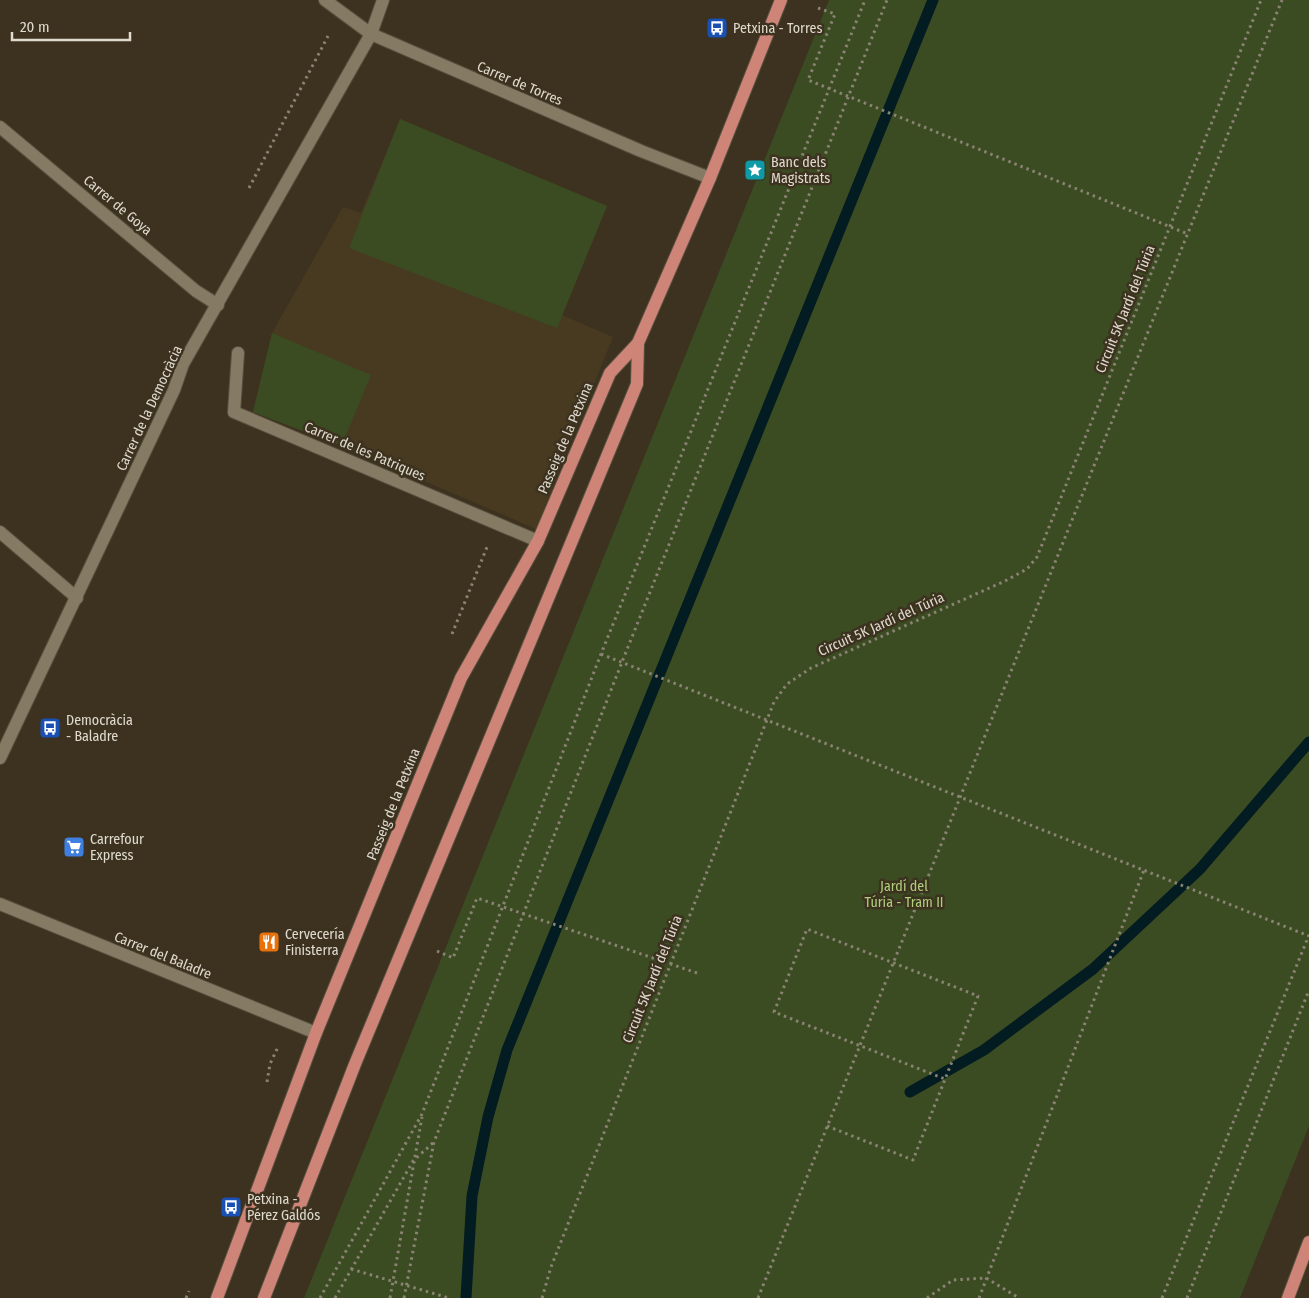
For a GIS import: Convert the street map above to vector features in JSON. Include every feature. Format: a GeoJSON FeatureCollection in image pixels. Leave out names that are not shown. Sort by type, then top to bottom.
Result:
{"type":"FeatureCollection","features":[{"type":"Feature","properties":{"kind":"main road","name":"Passeig de la Petxina"},"geometry":{"type":"LineString","coordinates":[[217,1298],[316,1033],[461,678],[538,541],[610,373],[638,343],[710,178],[781,0]]}},
{"type":"Feature","properties":{"kind":"main road","name":"Passeig de la Petxina"},"geometry":{"type":"LineString","coordinates":[[264,1298],[355,1064],[637,384],[638,343]]}},
{"type":"Feature","properties":{"kind":"main road"},"geometry":{"type":"LineString","coordinates":[[1288,1298],[1309,1242]]}},
{"type":"Feature","properties":{"kind":"street","name":"Carrer de Torres"},"geometry":{"type":"LineString","coordinates":[[325,0],[371,34],[641,151],[710,178]]}},
{"type":"Feature","properties":{"kind":"street","name":"Carrer de la Democràcia"},"geometry":{"type":"LineString","coordinates":[[0,758],[174,390],[183,364],[371,34],[383,0]]}},
{"type":"Feature","properties":{"kind":"street","name":"Carrer de Goya"},"geometry":{"type":"LineString","coordinates":[[0,127],[196,291],[218,305]]}},
{"type":"Feature","properties":{"kind":"street","name":"Carrer de les Patriques"},"geometry":{"type":"LineString","coordinates":[[238,353],[234,412],[538,541]]}},
{"type":"Feature","properties":{"kind":"street"},"geometry":{"type":"LineString","coordinates":[[0,532],[77,598]]}},
{"type":"Feature","properties":{"kind":"street","name":"Carrer del Baladre"},"geometry":{"type":"LineString","coordinates":[[0,904],[316,1033]]}},
{"type":"Feature","properties":{"kind":"path"},"geometry":{"type":"LineString","coordinates":[[320,1298],[422,1114],[601,654],[865,0]]}},
{"type":"Feature","properties":{"kind":"path"},"geometry":{"type":"LineString","coordinates":[[404,1298],[434,1142],[622,662],[887,0]]}},
{"type":"Feature","properties":{"kind":"path","name":"Circuit 5K Jardí del Túria"},"geometry":{"type":"LineString","coordinates":[[542,1298],[551,1266],[774,702],[787,684],[811,668],[1005,581],[1027,569],[1037,557],[1261,0]]}},
{"type":"Feature","properties":{"kind":"path"},"geometry":{"type":"LineString","coordinates":[[758,1298],[959,796],[1282,0]]}},
{"type":"Feature","properties":{"kind":"path"},"geometry":{"type":"LineString","coordinates":[[818,8],[835,14],[808,80],[1188,234]]}},
{"type":"Feature","properties":{"kind":"path"},"geometry":{"type":"LineString","coordinates":[[248,189],[318,54]]}},
{"type":"Feature","properties":{"kind":"path"},"geometry":{"type":"LineString","coordinates":[[452,635],[488,544]]}},
{"type":"Feature","properties":{"kind":"path"},"geometry":{"type":"LineString","coordinates":[[601,654],[1309,935],[1162,1298]]}},
{"type":"Feature","properties":{"kind":"path"},"geometry":{"type":"LineString","coordinates":[[979,1298],[1144,870]]}},
{"type":"Feature","properties":{"kind":"path"},"geometry":{"type":"LineString","coordinates":[[437,951],[453,958],[477,898],[524,916],[697,973]]}},
{"type":"Feature","properties":{"kind":"path"},"geometry":{"type":"LineString","coordinates":[[827,1126],[913,1160],[978,996],[807,929],[774,1012],[945,1079]]}},
{"type":"Feature","properties":{"kind":"path"},"geometry":{"type":"LineString","coordinates":[[1186,1298],[1309,990]]}},
{"type":"Feature","properties":{"kind":"path"},"geometry":{"type":"LineString","coordinates":[[390,1298],[422,1114]]}},
{"type":"Feature","properties":{"kind":"path"},"geometry":{"type":"LineString","coordinates":[[335,1298],[413,1161],[434,1142]]}},
{"type":"Feature","properties":{"kind":"path"},"geometry":{"type":"LineString","coordinates":[[351,1269],[449,1298]]}},
{"type":"Feature","properties":{"kind":"path"},"geometry":{"type":"LineString","coordinates":[[927,1298],[953,1280],[986,1278],[1019,1298]]}},
{"type":"Feature","properties":{"kind":"shaded area"},"geometry":{"type":"Polygon","coordinates":[[[400,119],[607,206],[562,315],[613,337],[536,529],[340,445],[253,412],[272,333],[343,207],[361,213],[400,119]]]}},
{"type":"Feature","properties":{"kind":"green space","name":"Jardí del Túria - Tram II"},"geometry":{"type":"Polygon","coordinates":[[[829,0],[1309,0],[1309,1126],[1240,1298],[304,1298],[829,0]]]}},
{"type":"Feature","properties":{"kind":"green space"},"geometry":{"type":"Polygon","coordinates":[[[400,119],[607,206],[557,328],[349,248],[400,119]]]}},
{"type":"Feature","properties":{"kind":"green space"},"geometry":{"type":"Polygon","coordinates":[[[272,333],[371,375],[340,445],[253,412],[272,333]]]}},
{"type":"Feature","properties":{"kind":"waterway"},"geometry":{"type":"LineString","coordinates":[[466,1298],[472,1196],[488,1117],[507,1050],[933,0]]}},
{"type":"Feature","properties":{"kind":"waterway"},"geometry":{"type":"LineString","coordinates":[[910,1092],[984,1050],[1093,969],[1200,869],[1309,742]]}},
{"type":"Feature","properties":{"kind":"place","name":"Petxina - Torres"},"geometry":{"type":"Point","coordinates":[717,28]}},
{"type":"Feature","properties":{"kind":"place","name":"Banc dels Magistrats"},"geometry":{"type":"Point","coordinates":[755,170]}},
{"type":"Feature","properties":{"kind":"place","name":"Democràcia - Baladre"},"geometry":{"type":"Point","coordinates":[50,728]}},
{"type":"Feature","properties":{"kind":"place","name":"Carrefour Express"},"geometry":{"type":"Point","coordinates":[74,847]}},
{"type":"Feature","properties":{"kind":"place","name":"Cervecería Finisterra"},"geometry":{"type":"Point","coordinates":[269,942]}},
{"type":"Feature","properties":{"kind":"place","name":"Petxina - Pérez Galdós"},"geometry":{"type":"Point","coordinates":[231,1207]}}]}
